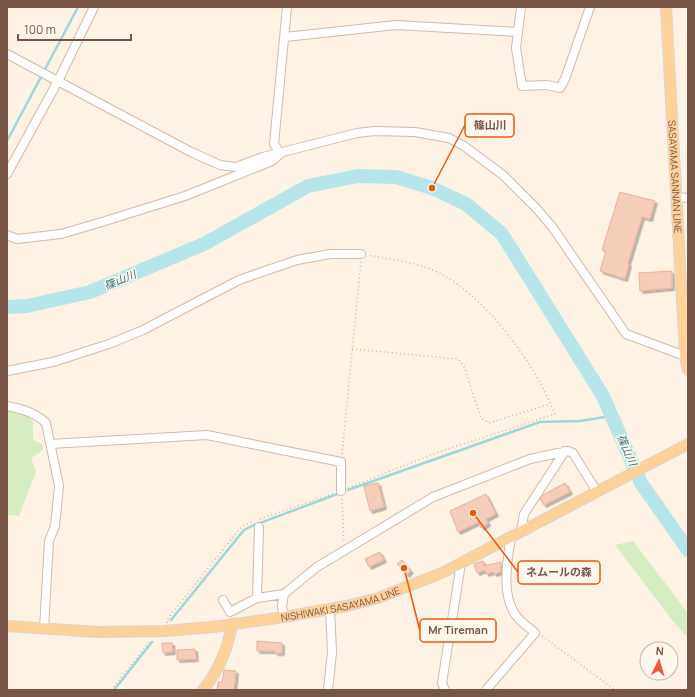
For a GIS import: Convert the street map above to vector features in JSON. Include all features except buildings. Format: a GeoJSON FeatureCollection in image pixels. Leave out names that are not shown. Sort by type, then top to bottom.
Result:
{"type":"FeatureCollection","features":[{"type":"Feature","properties":{"kind":"main road","name":"SASAYAMA SANNAN LINE"},"geometry":{"type":"LineString","coordinates":[[666,7],[685,356],[688,370]]}},
{"type":"Feature","properties":{"kind":"main road","name":"NISHIWAKI SASAYAMA LINE"},"geometry":{"type":"LineString","coordinates":[[7,626],[98,632],[164,631],[284,617],[330,609],[378,598],[402,590],[461,563],[684,446]]}},
{"type":"Feature","properties":{"kind":"main road"},"geometry":{"type":"LineString","coordinates":[[203,690],[220,665],[229,644],[232,624]]}},
{"type":"Feature","properties":{"kind":"street"},"geometry":{"type":"LineString","coordinates":[[7,174],[58,81],[94,7]]}},
{"type":"Feature","properties":{"kind":"street"},"geometry":{"type":"LineString","coordinates":[[280,153],[274,144],[287,7]]}},
{"type":"Feature","properties":{"kind":"street"},"geometry":{"type":"LineString","coordinates":[[520,7],[516,48],[522,86],[547,85],[560,88],[565,80],[590,7]]}},
{"type":"Feature","properties":{"kind":"street"},"geometry":{"type":"LineString","coordinates":[[285,37],[396,25],[518,32]]}},
{"type":"Feature","properties":{"kind":"street"},"geometry":{"type":"LineString","coordinates":[[7,54],[191,152],[220,165],[236,167],[280,153],[357,133],[374,131],[415,132],[449,138],[464,146],[503,175],[537,209],[553,228],[626,334],[685,356]]}},
{"type":"Feature","properties":{"kind":"street"},"geometry":{"type":"LineString","coordinates":[[7,235],[17,240],[53,235],[102,222],[185,196],[272,161],[280,153]]}},
{"type":"Feature","properties":{"kind":"street"},"geometry":{"type":"LineString","coordinates":[[676,197],[688,198]]}},
{"type":"Feature","properties":{"kind":"street"},"geometry":{"type":"LineString","coordinates":[[7,371],[53,362],[109,344],[143,330],[239,280],[296,260],[330,254],[361,254]]}},
{"type":"Feature","properties":{"kind":"street"},"geometry":{"type":"LineString","coordinates":[[7,406],[24,409],[46,423],[59,486],[56,526],[49,541],[44,629]]}},
{"type":"Feature","properties":{"kind":"street"},"geometry":{"type":"LineString","coordinates":[[50,444],[207,435],[341,462],[341,491]]}},
{"type":"Feature","properties":{"kind":"street"},"geometry":{"type":"LineString","coordinates":[[521,532],[524,514],[565,451]]}},
{"type":"Feature","properties":{"kind":"street"},"geometry":{"type":"LineString","coordinates":[[223,600],[230,612],[257,598],[284,594],[317,567],[433,497],[530,459],[565,451],[573,453],[598,492]]}},
{"type":"Feature","properties":{"kind":"street"},"geometry":{"type":"LineString","coordinates":[[257,598],[259,527]]}},
{"type":"Feature","properties":{"kind":"street"},"geometry":{"type":"LineString","coordinates":[[486,690],[535,633],[518,618],[511,604],[506,585],[506,562],[511,537]]}},
{"type":"Feature","properties":{"kind":"street"},"geometry":{"type":"LineString","coordinates":[[445,690],[442,683],[461,563]]}},
{"type":"Feature","properties":{"kind":"street"},"geometry":{"type":"LineString","coordinates":[[284,594],[282,606],[284,617]]}},
{"type":"Feature","properties":{"kind":"street"},"geometry":{"type":"LineString","coordinates":[[328,690],[332,652],[330,609]]}},
{"type":"Feature","properties":{"kind":"path"},"geometry":{"type":"LineString","coordinates":[[164,631],[169,617],[244,525],[341,491],[433,454],[555,414],[524,355],[485,308],[458,284],[422,267],[403,261],[361,254],[341,462]]}},
{"type":"Feature","properties":{"kind":"path"},"geometry":{"type":"LineString","coordinates":[[352,349],[458,359],[464,366],[481,418],[489,423],[550,404]]}},
{"type":"Feature","properties":{"kind":"path"},"geometry":{"type":"LineString","coordinates":[[341,491],[344,518],[344,550]]}},
{"type":"Feature","properties":{"kind":"path"},"geometry":{"type":"LineString","coordinates":[[535,633],[549,640],[615,690]]}},
{"type":"Feature","properties":{"kind":"path"},"geometry":{"type":"LineString","coordinates":[[111,690],[151,640]]}},
{"type":"Feature","properties":{"kind":"green space"},"geometry":{"type":"Polygon","coordinates":[[[7,408],[28,416],[33,422],[33,439],[42,444],[43,450],[31,458],[36,472],[19,516],[7,515],[7,408]]]}},
{"type":"Feature","properties":{"kind":"green space"},"geometry":{"type":"Polygon","coordinates":[[[633,541],[688,613],[688,638],[672,620],[615,545],[633,541]]]}},
{"type":"Feature","properties":{"kind":"waterway"},"geometry":{"type":"LineString","coordinates":[[7,141],[78,7]]}},
{"type":"Feature","properties":{"kind":"waterway","name":"篠山川"},"geometry":{"type":"LineString","coordinates":[[7,307],[27,306],[90,292],[204,244],[308,186],[358,176],[396,177],[432,188],[466,204],[502,234],[603,396],[641,483],[688,550]]}},
{"type":"Feature","properties":{"kind":"waterway"},"geometry":{"type":"LineString","coordinates":[[348,490],[540,422],[580,421],[611,416]]}},
{"type":"Feature","properties":{"kind":"waterway"},"geometry":{"type":"LineString","coordinates":[[171,620],[244,530],[340,493]]}},
{"type":"Feature","properties":{"kind":"waterway"},"geometry":{"type":"LineString","coordinates":[[114,690],[152,642]]}},
{"type":"Feature","properties":{"kind":"place","name":"篠山川"},"geometry":{"type":"Point","coordinates":[432,188]}},
{"type":"Feature","properties":{"kind":"place","name":"ネムールの森"},"geometry":{"type":"Point","coordinates":[473,513]}},
{"type":"Feature","properties":{"kind":"place","name":"Mr Tireman"},"geometry":{"type":"Point","coordinates":[404,568]}}]}
